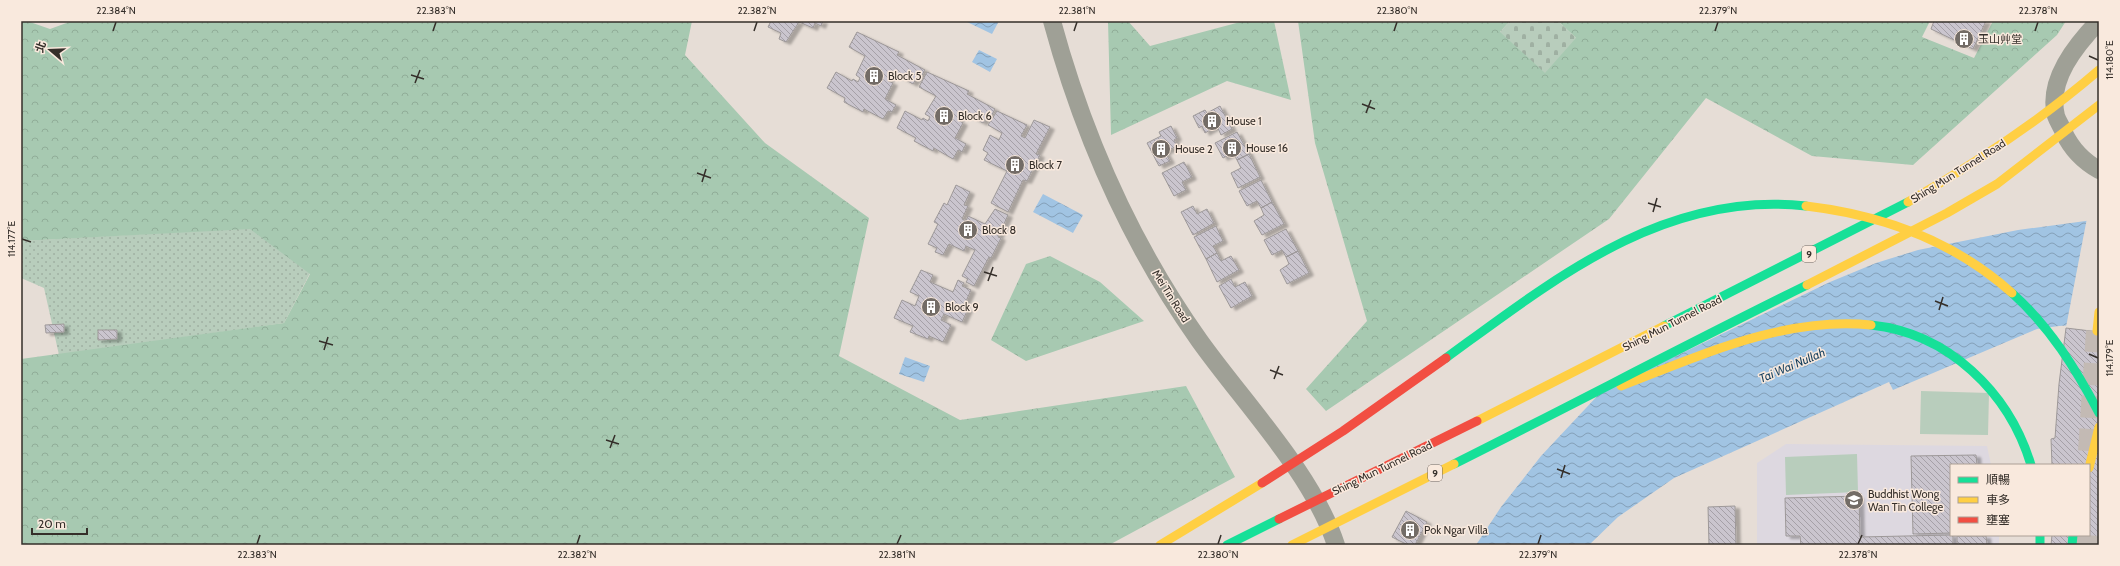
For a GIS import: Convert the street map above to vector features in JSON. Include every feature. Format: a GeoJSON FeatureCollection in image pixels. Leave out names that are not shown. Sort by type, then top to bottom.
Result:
{"type":"FeatureCollection","features":[{"type":"Feature","properties":{"kind":"main road","name":"Shing Mun Tunnel Road"},"geometry":{"type":"LineString","coordinates":[[1227,545],[1502,409],[1905,204],[1951,178],[2026,128],[2099,70]]}},
{"type":"Feature","properties":{"kind":"main road","name":"9"},"geometry":{"type":"LineString","coordinates":[[1292,545],[1578,402],[1663,356],[1818,280],[1947,213],[1997,184],[2099,105]]}},
{"type":"Feature","properties":{"kind":"main road"},"geometry":{"type":"LineString","coordinates":[[1160,545],[1262,483],[1370,412],[1526,299],[1583,262],[1621,241],[1662,224],[1700,214],[1743,206],[1795,204],[1819,206],[1862,214],[1919,233],[1963,255],[2011,291],[2050,332],[2077,371],[2099,413]]}},
{"type":"Feature","properties":{"kind":"main road"},"geometry":{"type":"LineString","coordinates":[[2097,331],[2099,312]]}},
{"type":"Feature","properties":{"kind":"main road"},"geometry":{"type":"LineString","coordinates":[[1578,402],[1766,335],[1812,324],[1866,323],[1898,329],[1915,335],[1944,348],[1972,369],[2000,400],[2021,437],[2031,464]]}},
{"type":"Feature","properties":{"kind":"main road"},"geometry":{"type":"LineString","coordinates":[[2090,464],[2099,427]]}},
{"type":"Feature","properties":{"kind":"street","name":"Mei Tin Road"},"geometry":{"type":"LineString","coordinates":[[1052,21],[1087,128],[1113,192],[1133,232],[1181,314],[1305,483],[1327,522],[1336,545]]}},
{"type":"Feature","properties":{"kind":"street"},"geometry":{"type":"LineString","coordinates":[[2099,21],[2067,61],[2060,74],[2056,94],[2056,116],[2069,144],[2085,162],[2099,170]]}},
{"type":"Feature","properties":{"kind":"shaded area","name":"Buddhist Wong Wan Tin College"},"geometry":{"type":"Polygon","coordinates":[[[1786,444],[1987,446],[1991,464],[1950,464],[1950,536],[1999,536],[1999,545],[1757,545],[1757,463],[1786,444]]]}},
{"type":"Feature","properties":{"kind":"green space"},"geometry":{"type":"Polygon","coordinates":[[[21,21],[27,21],[50,29],[72,21],[692,21],[685,55],[765,143],[869,218],[839,356],[960,420],[1186,386],[1235,477],[1109,545],[21,545],[21,359],[284,323],[310,274],[250,229],[21,241],[21,21]]]}},
{"type":"Feature","properties":{"kind":"green space"},"geometry":{"type":"Polygon","coordinates":[[[1108,21],[1128,21],[1150,46],[1244,21],[1274,21],[1291,100],[1227,81],[1111,135],[1108,21]]]}},
{"type":"Feature","properties":{"kind":"green space"},"geometry":{"type":"Polygon","coordinates":[[[1298,21],[1510,21],[1500,32],[1576,38],[1558,21],[1930,21],[1922,37],[1974,58],[1993,21],[2066,21],[2057,35],[1913,165],[1812,156],[1706,98],[1609,219],[1326,411],[1306,389],[1367,321],[1315,143],[1298,21]]]}},
{"type":"Feature","properties":{"kind":"green space"},"geometry":{"type":"Polygon","coordinates":[[[1510,21],[1558,21],[1576,38],[1545,73],[1500,32],[1510,21]]]}},
{"type":"Feature","properties":{"kind":"green space"},"geometry":{"type":"Polygon","coordinates":[[[250,228],[310,273],[284,323],[59,355],[44,288],[21,278],[21,241],[250,228]]]}},
{"type":"Feature","properties":{"kind":"green space"},"geometry":{"type":"Polygon","coordinates":[[[1050,256],[1100,282],[1144,321],[1026,361],[991,340],[1026,264],[1050,256]]]}},
{"type":"Feature","properties":{"kind":"green space"},"geometry":{"type":"Polygon","coordinates":[[[1921,391],[1989,393],[1988,435],[1920,434],[1921,391]]]}},
{"type":"Feature","properties":{"kind":"green space"},"geometry":{"type":"Polygon","coordinates":[[[1857,454],[1858,492],[1786,495],[1785,457],[1857,454]]]}},
{"type":"Feature","properties":{"kind":"water"},"geometry":{"type":"Polygon","coordinates":[[[965,21],[999,21],[992,34],[965,21]]]}},
{"type":"Feature","properties":{"kind":"water"},"geometry":{"type":"Polygon","coordinates":[[[979,50],[997,59],[990,72],[972,62],[979,50]]]}},
{"type":"Feature","properties":{"kind":"water"},"geometry":{"type":"Polygon","coordinates":[[[1043,194],[1083,215],[1073,233],[1033,212],[1043,194]]]}},
{"type":"Feature","properties":{"kind":"water","name":"Tai Wai Nullah"},"geometry":{"type":"Polygon","coordinates":[[[2093,220],[2091,324],[2037,329],[1893,390],[1889,382],[1674,478],[1618,517],[1589,545],[1476,545],[1501,507],[1541,456],[1601,392],[1830,282],[1876,263],[1918,250],[2018,230],[2093,220]]]}},
{"type":"Feature","properties":{"kind":"water"},"geometry":{"type":"Polygon","coordinates":[[[905,357],[930,366],[924,382],[899,374],[905,357]]]}},
{"type":"Feature","properties":{"kind":"pier"},"geometry":{"type":"Polygon","coordinates":[[[2099,217],[2099,325],[2066,327],[2087,218],[2099,217]]]}},
{"type":"Feature","properties":{"kind":"building"},"geometry":{"type":"Polygon","coordinates":[[[771,21],[823,21],[821,26],[815,23],[813,28],[799,22],[786,42],[779,39],[781,33],[768,27],[771,21]]]}},
{"type":"Feature","properties":{"kind":"building","name":"玉山艸堂"},"geometry":{"type":"Polygon","coordinates":[[[1934,21],[1986,21],[1973,49],[1931,29],[1934,21]]]}},
{"type":"Feature","properties":{"kind":"building","name":"Block 5"},"geometry":{"type":"Polygon","coordinates":[[[857,32],[899,52],[897,55],[925,70],[919,80],[916,79],[913,84],[892,72],[888,81],[893,83],[885,99],[896,105],[892,112],[888,111],[883,119],[864,109],[863,112],[844,102],[845,98],[827,88],[836,72],[852,81],[853,79],[858,82],[860,78],[856,75],[865,56],[849,47],[857,32]]]}},
{"type":"Feature","properties":{"kind":"building","name":"Block 6"},"geometry":{"type":"Polygon","coordinates":[[[927,72],[969,91],[967,94],[995,109],[989,120],[986,118],[983,123],[962,112],[958,120],[963,123],[955,138],[966,144],[962,152],[958,150],[953,159],[934,148],[933,151],[914,141],[916,138],[897,128],[905,111],[922,120],[923,118],[928,121],[930,117],[925,114],[936,96],[919,87],[927,72]]]}},
{"type":"Feature","properties":{"kind":"building","name":"House 1"},"geometry":{"type":"Polygon","coordinates":[[[1220,106],[1232,129],[1221,135],[1217,126],[1205,133],[1202,126],[1199,128],[1193,116],[1205,110],[1207,113],[1220,106]]]}},
{"type":"Feature","properties":{"kind":"building","name":"Block 7"},"geometry":{"type":"Polygon","coordinates":[[[997,111],[1027,125],[1021,136],[1025,138],[1034,120],[1050,127],[1036,154],[1040,155],[1027,181],[1023,180],[1008,212],[991,203],[1007,171],[984,160],[988,153],[983,150],[990,135],[999,140],[1002,133],[988,125],[997,111]]]}},
{"type":"Feature","properties":{"kind":"building","name":"House 2"},"geometry":{"type":"Polygon","coordinates":[[[1171,126],[1177,138],[1174,140],[1177,146],[1165,152],[1170,161],[1159,166],[1147,143],[1161,136],[1159,132],[1171,126]]]}},
{"type":"Feature","properties":{"kind":"building","name":"House 16"},"geometry":{"type":"Polygon","coordinates":[[[1237,132],[1249,154],[1237,160],[1233,153],[1223,158],[1215,143],[1237,132]]]}},
{"type":"Feature","properties":{"kind":"building"},"geometry":{"type":"Polygon","coordinates":[[[1249,154],[1260,177],[1238,188],[1231,173],[1241,168],[1237,160],[1249,154]]]}},
{"type":"Feature","properties":{"kind":"building"},"geometry":{"type":"Polygon","coordinates":[[[1184,162],[1192,177],[1182,182],[1186,190],[1174,196],[1162,173],[1184,162]]]}},
{"type":"Feature","properties":{"kind":"building"},"geometry":{"type":"Polygon","coordinates":[[[1261,180],[1272,202],[1261,208],[1257,201],[1247,206],[1239,191],[1261,180]]]}},
{"type":"Feature","properties":{"kind":"building","name":"Block 8"},"geometry":{"type":"Polygon","coordinates":[[[956,185],[970,192],[964,205],[968,206],[962,219],[966,221],[968,216],[985,224],[995,209],[1008,215],[998,237],[1001,238],[974,286],[966,282],[968,279],[962,276],[975,250],[966,246],[964,251],[949,244],[943,255],[935,252],[937,248],[928,244],[938,224],[934,222],[944,203],[947,205],[956,185]]]}},
{"type":"Feature","properties":{"kind":"building"},"geometry":{"type":"Polygon","coordinates":[[[1272,202],[1284,224],[1262,235],[1254,221],[1264,215],[1261,208],[1272,202]]]}},
{"type":"Feature","properties":{"kind":"building"},"geometry":{"type":"Polygon","coordinates":[[[1193,206],[1197,214],[1207,209],[1214,223],[1193,235],[1181,212],[1193,206]]]}},
{"type":"Feature","properties":{"kind":"building"},"geometry":{"type":"Polygon","coordinates":[[[1216,226],[1223,241],[1213,246],[1217,253],[1206,259],[1194,237],[1216,226]]]}},
{"type":"Feature","properties":{"kind":"building"},"geometry":{"type":"Polygon","coordinates":[[[1286,229],[1298,251],[1286,257],[1282,250],[1272,255],[1264,240],[1286,229]]]}},
{"type":"Feature","properties":{"kind":"building"},"geometry":{"type":"Polygon","coordinates":[[[1298,251],[1309,273],[1287,284],[1280,270],[1289,264],[1286,257],[1298,251]]]}},
{"type":"Feature","properties":{"kind":"building"},"geometry":{"type":"Polygon","coordinates":[[[1217,253],[1221,261],[1231,256],[1239,270],[1217,282],[1206,259],[1217,253]]]}},
{"type":"Feature","properties":{"kind":"building","name":"Block 9"},"geometry":{"type":"Polygon","coordinates":[[[921,270],[933,275],[930,282],[953,292],[958,280],[964,283],[962,286],[971,290],[963,308],[968,309],[962,322],[944,314],[941,320],[951,325],[943,342],[929,336],[928,339],[910,332],[913,326],[894,318],[902,300],[915,306],[919,296],[910,292],[921,270]]]}},
{"type":"Feature","properties":{"kind":"building"},"geometry":{"type":"Polygon","coordinates":[[[1231,279],[1235,287],[1245,282],[1252,296],[1231,308],[1219,286],[1231,279]]]}},
{"type":"Feature","properties":{"kind":"building"},"geometry":{"type":"Polygon","coordinates":[[[64,324],[64,332],[46,333],[45,325],[64,324]]]}},
{"type":"Feature","properties":{"kind":"building"},"geometry":{"type":"Polygon","coordinates":[[[2066,328],[2099,332],[2099,545],[2051,545],[2052,536],[2090,536],[2090,464],[2052,464],[2051,439],[2055,438],[2059,384],[2066,328]]]}},
{"type":"Feature","properties":{"kind":"building"},"geometry":{"type":"Polygon","coordinates":[[[98,330],[117,330],[117,339],[98,340],[98,330]]]}},
{"type":"Feature","properties":{"kind":"building"},"geometry":{"type":"Polygon","coordinates":[[[1976,455],[1977,464],[1950,464],[1950,533],[1913,534],[1911,456],[1976,455]]]}},
{"type":"Feature","properties":{"kind":"building","name":"Buddhist Wong Wan Tin College"},"geometry":{"type":"Polygon","coordinates":[[[1859,496],[1860,537],[1950,535],[1953,536],[1953,545],[1801,545],[1800,536],[1786,536],[1785,498],[1859,496]]]}},
{"type":"Feature","properties":{"kind":"building"},"geometry":{"type":"Polygon","coordinates":[[[1735,506],[1736,545],[1709,545],[1708,507],[1735,506]]]}},
{"type":"Feature","properties":{"kind":"building","name":"Pok Ngar Villa"},"geometry":{"type":"Polygon","coordinates":[[[1406,511],[1427,522],[1415,545],[1408,545],[1392,537],[1406,511]]]}},
{"type":"Feature","properties":{"kind":"building"},"geometry":{"type":"Polygon","coordinates":[[[1957,536],[1986,536],[1987,545],[1957,545],[1957,536]]]}},
{"type":"Feature","properties":{"kind":"tunnel"},"geometry":{"type":"LineString","coordinates":[[2089,451],[2097,331]]}},
{"type":"Feature","properties":{"kind":"tunnel"},"geometry":{"type":"LineString","coordinates":[[2086,545],[2087,536]]}},
{"type":"Feature","properties":{"kind":"traffic: fast"},"geometry":{"type":"LineString","coordinates":[[1664,326],[1908,202]]}},
{"type":"Feature","properties":{"kind":"traffic: fast"},"geometry":{"type":"LineString","coordinates":[[1446,358],[1486,328],[1569,271],[1613,247],[1658,226],[1705,212],[1754,205],[1806,206]]}},
{"type":"Feature","properties":{"kind":"traffic: fast"},"geometry":{"type":"LineString","coordinates":[[1454,464],[1807,285]]}},
{"type":"Feature","properties":{"kind":"traffic: fast"},"geometry":{"type":"LineString","coordinates":[[2012,293],[2026,306],[2061,349],[2081,380],[2099,413]]}},
{"type":"Feature","properties":{"kind":"traffic: fast"},"geometry":{"type":"LineString","coordinates":[[1871,325],[1899,330],[1925,340],[1950,354],[1972,371],[1991,391],[2008,413],[2021,438],[2031,464]]}},
{"type":"Feature","properties":{"kind":"traffic: fast"},"geometry":{"type":"LineString","coordinates":[[1227,545],[1279,519]]}},
{"type":"Feature","properties":{"kind":"traffic: fast"},"geometry":{"type":"LineString","coordinates":[[2040,536],[2040,545]]}},
{"type":"Feature","properties":{"kind":"traffic: fast"},"geometry":{"type":"LineString","coordinates":[[2072,545],[2073,536]]}},
{"type":"Feature","properties":{"kind":"traffic: slow"},"geometry":{"type":"LineString","coordinates":[[1908,202],[1983,157],[2031,124],[2099,70]]}},
{"type":"Feature","properties":{"kind":"traffic: slow"},"geometry":{"type":"LineString","coordinates":[[1807,285],[1947,213],[1997,184],[2099,105]]}},
{"type":"Feature","properties":{"kind":"traffic: slow"},"geometry":{"type":"LineString","coordinates":[[1806,206],[1863,216],[1916,233],[1942,245],[1966,259],[1990,275],[2012,293]]}},
{"type":"Feature","properties":{"kind":"traffic: slow"},"geometry":{"type":"LineString","coordinates":[[2097,331],[2099,312]]}},
{"type":"Feature","properties":{"kind":"traffic: slow"},"geometry":{"type":"LineString","coordinates":[[1621,386],[1712,351],[1774,332],[1839,324],[1871,325]]}},
{"type":"Feature","properties":{"kind":"traffic: slow"},"geometry":{"type":"LineString","coordinates":[[1477,421],[1664,326]]}},
{"type":"Feature","properties":{"kind":"traffic: slow"},"geometry":{"type":"LineString","coordinates":[[2090,464],[2099,427]]}},
{"type":"Feature","properties":{"kind":"traffic: slow"},"geometry":{"type":"LineString","coordinates":[[1292,545],[1454,464]]}},
{"type":"Feature","properties":{"kind":"traffic: slow"},"geometry":{"type":"LineString","coordinates":[[1160,545],[1262,483]]}},
{"type":"Feature","properties":{"kind":"traffic: jam"},"geometry":{"type":"LineString","coordinates":[[1262,483],[1343,431],[1446,358]]}},
{"type":"Feature","properties":{"kind":"traffic: jam"},"geometry":{"type":"LineString","coordinates":[[1279,519],[1477,421]]}},
{"type":"Feature","properties":{"kind":"place","name":"玉山艸堂"},"geometry":{"type":"Point","coordinates":[1964,39]}},
{"type":"Feature","properties":{"kind":"place","name":"Block 5"},"geometry":{"type":"Point","coordinates":[874,76]}},
{"type":"Feature","properties":{"kind":"place","name":"Block 6"},"geometry":{"type":"Point","coordinates":[944,116]}},
{"type":"Feature","properties":{"kind":"place","name":"House 1"},"geometry":{"type":"Point","coordinates":[1212,121]}},
{"type":"Feature","properties":{"kind":"place","name":"House 16"},"geometry":{"type":"Point","coordinates":[1232,148]}},
{"type":"Feature","properties":{"kind":"place","name":"House 2"},"geometry":{"type":"Point","coordinates":[1161,149]}},
{"type":"Feature","properties":{"kind":"place","name":"Block 7"},"geometry":{"type":"Point","coordinates":[1015,165]}},
{"type":"Feature","properties":{"kind":"place","name":"Block 8"},"geometry":{"type":"Point","coordinates":[968,230]}},
{"type":"Feature","properties":{"kind":"place","name":"Block 9"},"geometry":{"type":"Point","coordinates":[931,307]}},
{"type":"Feature","properties":{"kind":"place","name":"Buddhist Wong Wan Tin College"},"geometry":{"type":"Point","coordinates":[1854,500]}},
{"type":"Feature","properties":{"kind":"place","name":"Pok Ngar Villa"},"geometry":{"type":"Point","coordinates":[1410,530]}}]}
